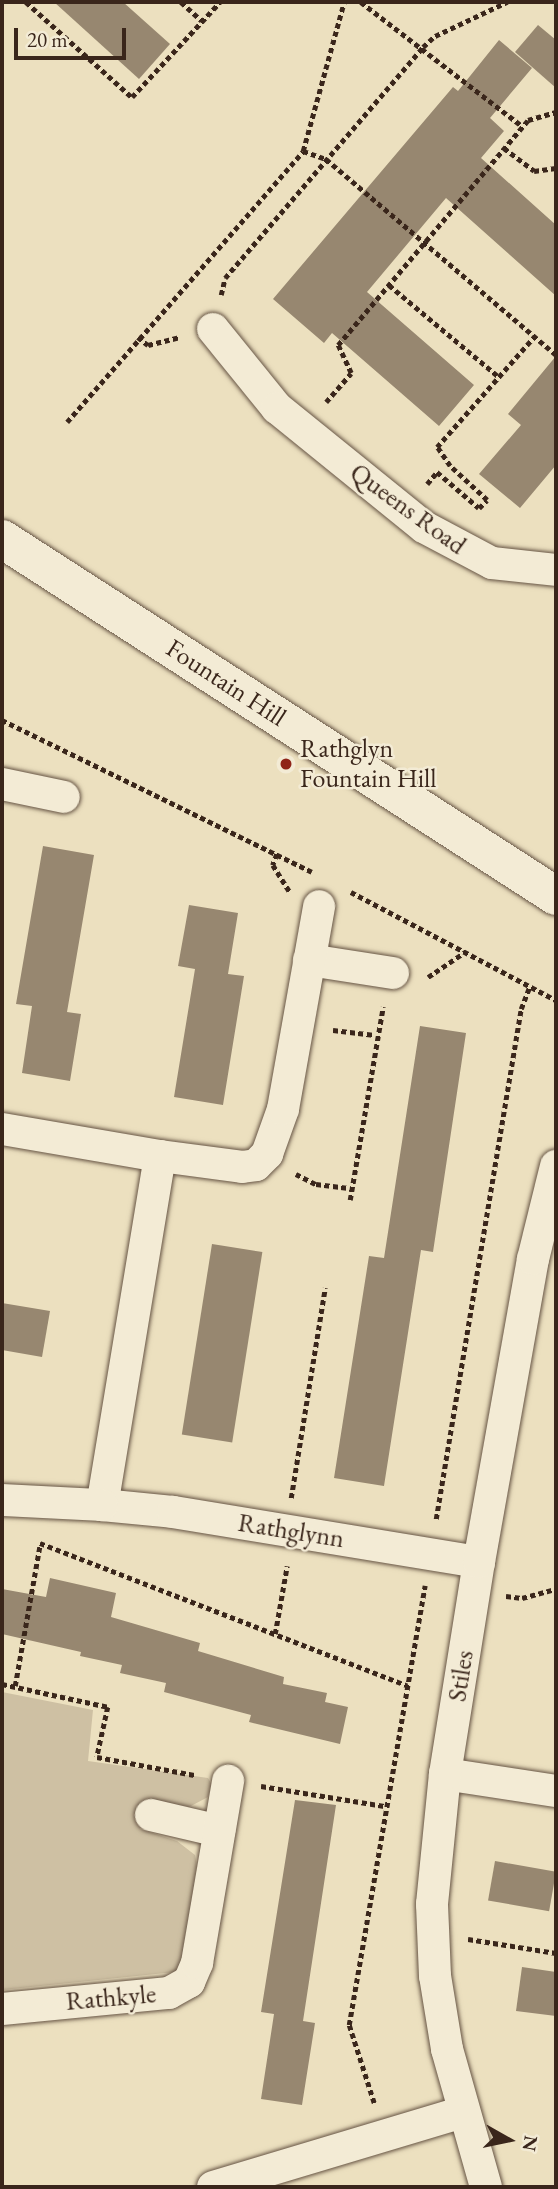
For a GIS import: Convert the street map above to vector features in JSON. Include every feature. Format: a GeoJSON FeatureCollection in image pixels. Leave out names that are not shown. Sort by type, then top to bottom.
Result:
{"type":"FeatureCollection","features":[{"type":"Feature","properties":{"kind":"street","name":"Queens Road"},"geometry":{"type":"LineString","coordinates":[[212,329],[277,408],[404,512],[478,558],[505,566],[556,570]]}},
{"type":"Feature","properties":{"kind":"street","name":"Fountain Hill"},"geometry":{"type":"LineString","coordinates":[[2,539],[556,896]]}},
{"type":"Feature","properties":{"kind":"street"},"geometry":{"type":"LineString","coordinates":[[2,784],[64,797]]}},
{"type":"Feature","properties":{"kind":"street"},"geometry":{"type":"LineString","coordinates":[[2,1129],[160,1156],[242,1167],[256,1165],[267,1154],[283,1109],[321,892]]}},
{"type":"Feature","properties":{"kind":"street"},"geometry":{"type":"LineString","coordinates":[[309,960],[402,985]]}},
{"type":"Feature","properties":{"kind":"street"},"geometry":{"type":"LineString","coordinates":[[102,1505],[160,1156]]}},
{"type":"Feature","properties":{"kind":"street","name":"Stiles"},"geometry":{"type":"LineString","coordinates":[[486,2187],[447,2049],[432,1939],[436,1844],[477,1576],[533,1259],[556,1166]]}},
{"type":"Feature","properties":{"kind":"street","name":"Rathglynn"},"geometry":{"type":"LineString","coordinates":[[2,1500],[47,1505],[102,1505],[289,1530],[431,1553],[477,1576]]}},
{"type":"Feature","properties":{"kind":"street"},"geometry":{"type":"LineString","coordinates":[[445,1774],[556,1791]]}},
{"type":"Feature","properties":{"kind":"street","name":"Rathkyle"},"geometry":{"type":"LineString","coordinates":[[2,2009],[169,1993],[183,1986],[197,1963],[228,1781]]}},
{"type":"Feature","properties":{"kind":"street"},"geometry":{"type":"LineString","coordinates":[[151,1815],[219,1831]]}},
{"type":"Feature","properties":{"kind":"street"},"geometry":{"type":"LineString","coordinates":[[212,2187],[463,2112]]}},
{"type":"Feature","properties":{"kind":"path"},"geometry":{"type":"LineString","coordinates":[[26,2],[132,97],[220,2]]}},
{"type":"Feature","properties":{"kind":"path"},"geometry":{"type":"LineString","coordinates":[[181,2],[202,21]]}},
{"type":"Feature","properties":{"kind":"path"},"geometry":{"type":"LineString","coordinates":[[67,422],[138,337],[303,151],[344,2]]}},
{"type":"Feature","properties":{"kind":"path"},"geometry":{"type":"LineString","coordinates":[[361,2],[423,47],[522,126]]}},
{"type":"Feature","properties":{"kind":"path"},"geometry":{"type":"LineString","coordinates":[[138,337],[148,345],[212,329],[225,278],[423,47],[435,36],[507,2]]}},
{"type":"Feature","properties":{"kind":"path"},"geometry":{"type":"LineString","coordinates":[[304,430],[351,373],[338,345],[522,126],[528,120],[556,113]]}},
{"type":"Feature","properties":{"kind":"path"},"geometry":{"type":"LineString","coordinates":[[504,148],[534,171],[556,168]]}},
{"type":"Feature","properties":{"kind":"path"},"geometry":{"type":"LineString","coordinates":[[303,151],[326,159],[556,355]]}},
{"type":"Feature","properties":{"kind":"path"},"geometry":{"type":"LineString","coordinates":[[389,285],[499,377]]}},
{"type":"Feature","properties":{"kind":"path"},"geometry":{"type":"LineString","coordinates":[[404,512],[437,472],[479,508],[487,499],[450,466],[437,447],[535,336]]}},
{"type":"Feature","properties":{"kind":"path"},"geometry":{"type":"LineString","coordinates":[[2,720],[321,892]]}},
{"type":"Feature","properties":{"kind":"path"},"geometry":{"type":"LineString","coordinates":[[347,891],[556,1000]]}},
{"type":"Feature","properties":{"kind":"path"},"geometry":{"type":"LineString","coordinates":[[350,1200],[379,1009],[402,985],[465,952]]}},
{"type":"Feature","properties":{"kind":"path"},"geometry":{"type":"LineString","coordinates":[[384,2136],[349,2025],[521,1009],[530,986]]}},
{"type":"Feature","properties":{"kind":"path"},"geometry":{"type":"LineString","coordinates":[[333,1030],[375,1035]]}},
{"type":"Feature","properties":{"kind":"path"},"geometry":{"type":"LineString","coordinates":[[316,1184],[352,1189]]}},
{"type":"Feature","properties":{"kind":"path"},"geometry":{"type":"LineString","coordinates":[[275,1634],[325,1288]]}},
{"type":"Feature","properties":{"kind":"path"},"geometry":{"type":"LineString","coordinates":[[15,1686],[47,1505]]}},
{"type":"Feature","properties":{"kind":"path"},"geometry":{"type":"LineString","coordinates":[[40,1544],[407,1685]]}},
{"type":"Feature","properties":{"kind":"path"},"geometry":{"type":"LineString","coordinates":[[477,1576],[522,1598],[556,1589]]}},
{"type":"Feature","properties":{"kind":"path"},"geometry":{"type":"LineString","coordinates":[[2,1684],[108,1707],[97,1757],[384,1807]]}},
{"type":"Feature","properties":{"kind":"path"},"geometry":{"type":"LineString","coordinates":[[432,1939],[473,1940],[556,1953]]}},
{"type":"Feature","properties":{"kind":"shaded area"},"geometry":{"type":"Polygon","coordinates":[[[2,1692],[93,1710],[88,1761],[208,1778],[212,1785],[208,1797],[189,1807],[149,1799],[140,1829],[177,1841],[195,1855],[197,1866],[183,1964],[175,1972],[2,1990],[2,1692]]]}},
{"type":"Feature","properties":{"kind":"building"},"geometry":{"type":"Polygon","coordinates":[[[54,2],[123,2],[170,44],[139,79],[54,2]]]}},
{"type":"Feature","properties":{"kind":"building"},"geometry":{"type":"Polygon","coordinates":[[[538,25],[556,40],[556,88],[515,52],[538,25]]]}},
{"type":"Feature","properties":{"kind":"building"},"geometry":{"type":"Polygon","coordinates":[[[499,40],[532,68],[490,118],[504,131],[481,158],[556,225],[556,296],[446,198],[367,292],[474,385],[439,426],[332,333],[324,343],[273,299],[453,87],[458,91],[499,40]]]}},
{"type":"Feature","properties":{"kind":"building"},"geometry":{"type":"Polygon","coordinates":[[[556,356],[556,465],[520,508],[479,474],[521,425],[508,414],[556,356]]]}},
{"type":"Feature","properties":{"kind":"building"},"geometry":{"type":"Polygon","coordinates":[[[43,846],[94,855],[67,1012],[81,1014],[70,1081],[22,1073],[32,1006],[16,1004],[43,846]]]}},
{"type":"Feature","properties":{"kind":"building"},"geometry":{"type":"Polygon","coordinates":[[[189,905],[238,913],[228,974],[244,976],[223,1105],[174,1097],[195,969],[178,966],[189,905]]]}},
{"type":"Feature","properties":{"kind":"building"},"geometry":{"type":"Polygon","coordinates":[[[420,1026],[466,1033],[433,1252],[421,1250],[384,1486],[334,1478],[369,1256],[384,1258],[420,1026]]]}},
{"type":"Feature","properties":{"kind":"building"},"geometry":{"type":"Polygon","coordinates":[[[212,1244],[262,1252],[232,1443],[182,1435],[212,1244]]]}},
{"type":"Feature","properties":{"kind":"building"},"geometry":{"type":"Polygon","coordinates":[[[2,1303],[50,1311],[42,1357],[2,1350],[2,1303]]]}},
{"type":"Feature","properties":{"kind":"building"},"geometry":{"type":"Polygon","coordinates":[[[50,1578],[116,1593],[111,1617],[200,1643],[198,1651],[284,1677],[283,1684],[327,1693],[325,1702],[348,1707],[340,1744],[249,1722],[251,1715],[164,1692],[166,1683],[120,1673],[122,1665],[80,1656],[81,1652],[2,1634],[2,1589],[46,1597],[50,1578]]]}},
{"type":"Feature","properties":{"kind":"building"},"geometry":{"type":"Polygon","coordinates":[[[295,1800],[336,1805],[303,2021],[315,2023],[302,2105],[261,2099],[274,2014],[261,2012],[295,1800]]]}},
{"type":"Feature","properties":{"kind":"building"},"geometry":{"type":"Polygon","coordinates":[[[495,1861],[556,1872],[549,1911],[488,1900],[495,1861]]]}},
{"type":"Feature","properties":{"kind":"building"},"geometry":{"type":"Polygon","coordinates":[[[522,1967],[556,1972],[556,2016],[516,2011],[522,1967]]]}},
{"type":"Feature","properties":{"kind":"place","name":"Rathglyn Fountain Hill"},"geometry":{"type":"Point","coordinates":[286,764]}}]}
